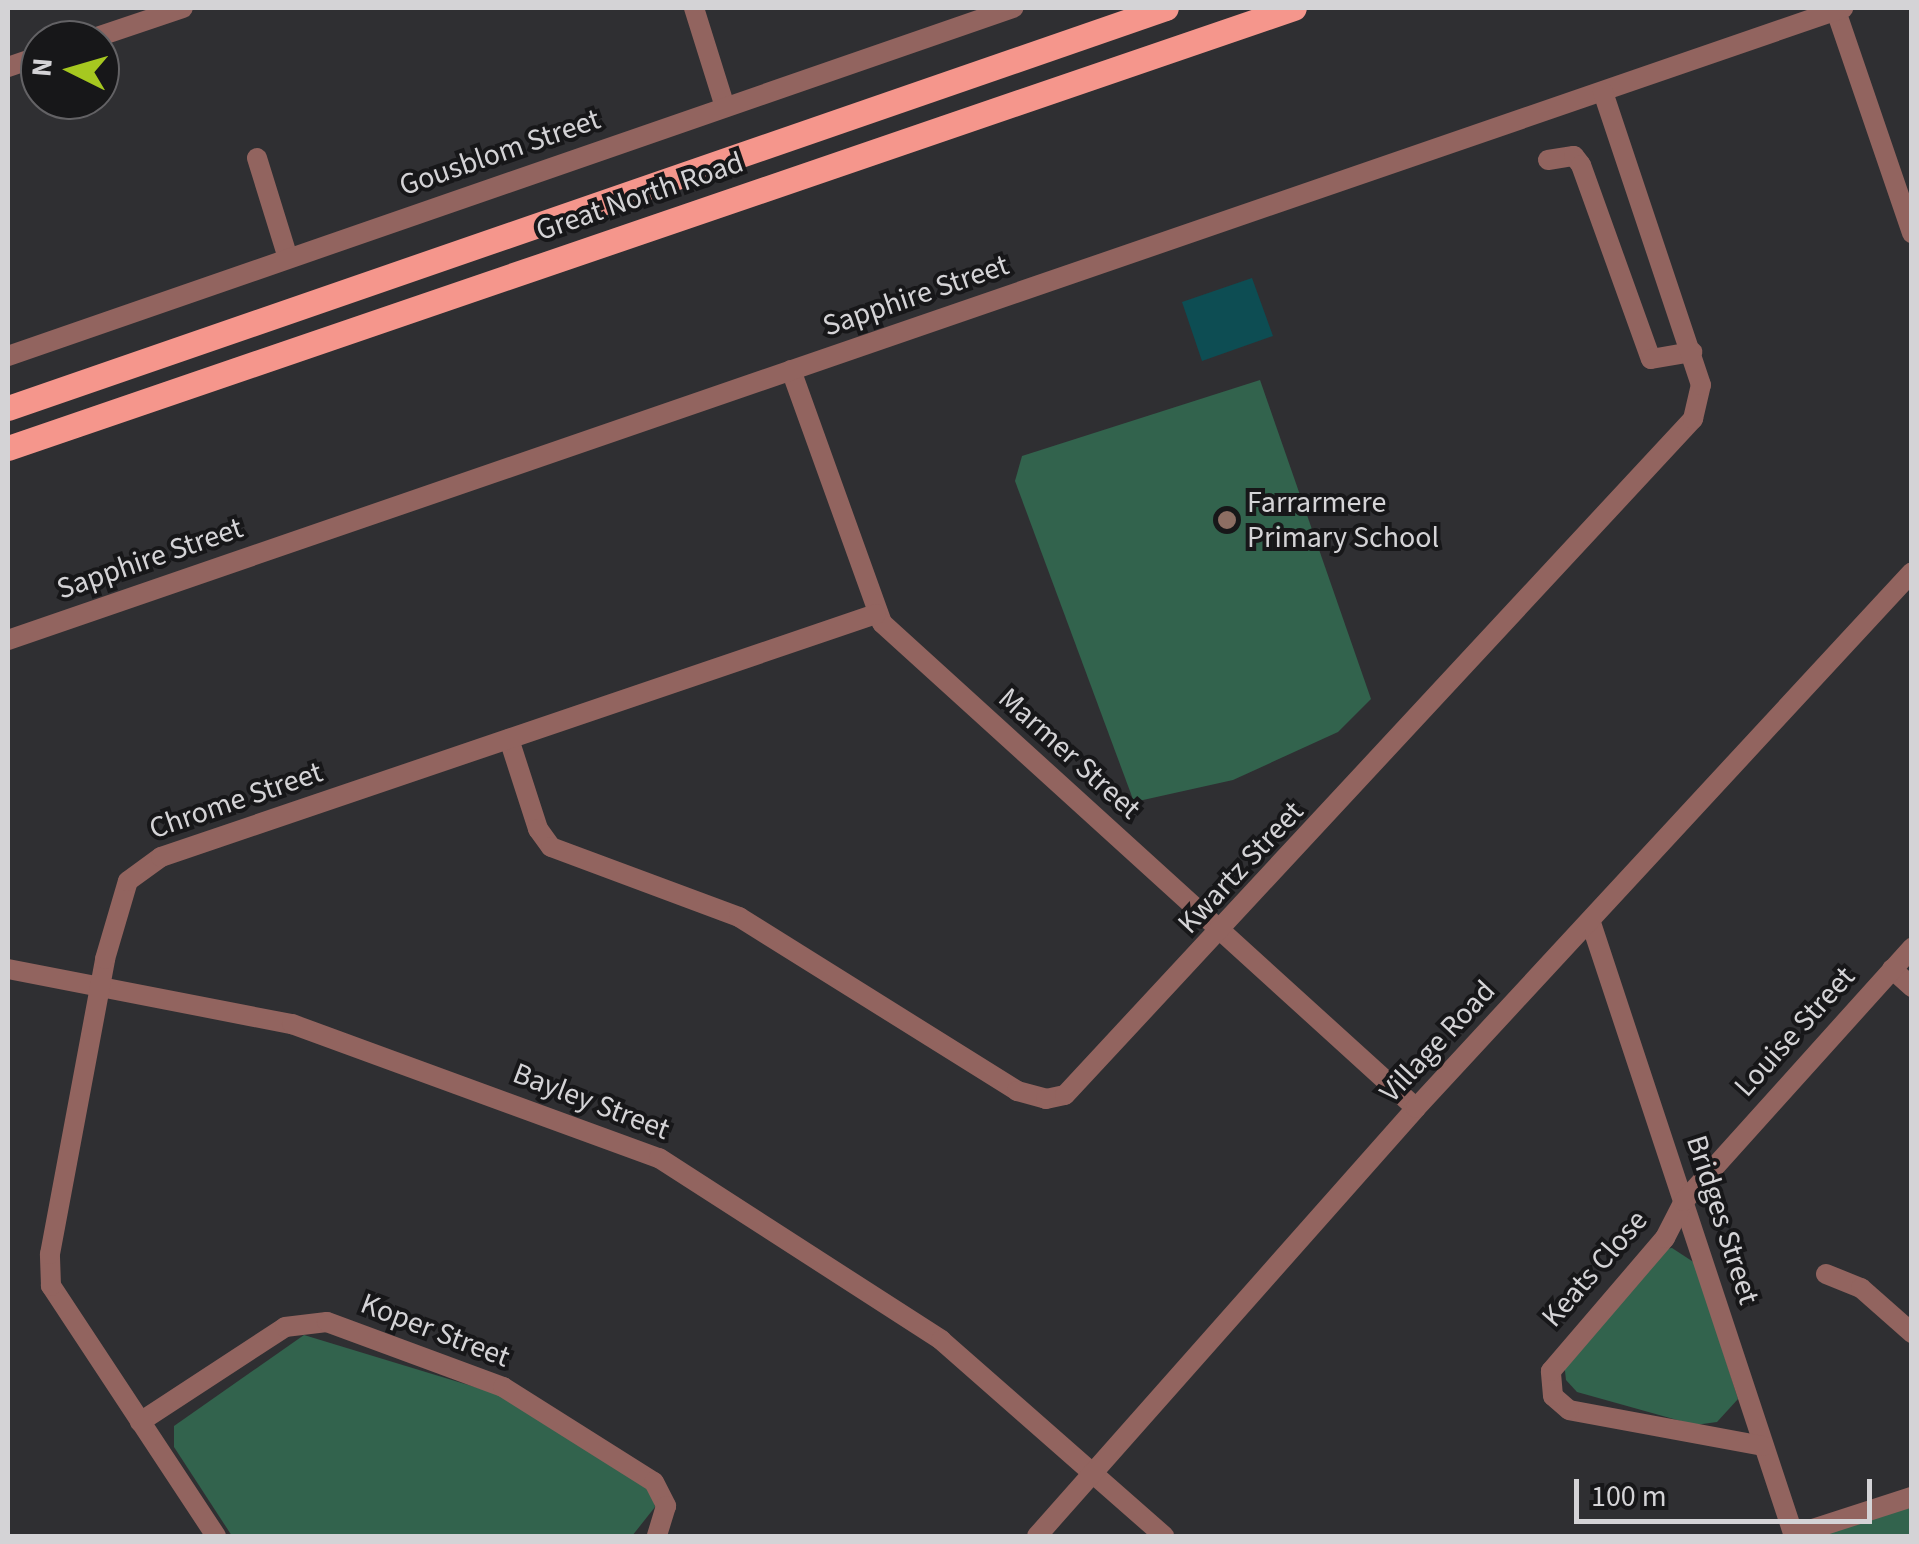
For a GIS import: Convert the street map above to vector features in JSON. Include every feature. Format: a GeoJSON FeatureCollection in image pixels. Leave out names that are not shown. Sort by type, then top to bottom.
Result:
{"type":"FeatureCollection","features":[{"type":"Feature","properties":{"kind":"main road","name":"Great North Road"},"geometry":{"type":"LineString","coordinates":[[8,408],[1166,8]]}},
{"type":"Feature","properties":{"kind":"main road","name":"Great North Road"},"geometry":{"type":"LineString","coordinates":[[8,448],[1294,8]]}},
{"type":"Feature","properties":{"kind":"main road"},"geometry":{"type":"LineString","coordinates":[[298,307],[312,344]]}},
{"type":"Feature","properties":{"kind":"street"},"geometry":{"type":"LineString","coordinates":[[120,25],[145,14],[183,8]]}},
{"type":"Feature","properties":{"kind":"street"},"geometry":{"type":"LineString","coordinates":[[694,8],[726,107]]}},
{"type":"Feature","properties":{"kind":"street","name":"Gousblom Street"},"geometry":{"type":"LineString","coordinates":[[8,356],[1013,8]]}},
{"type":"Feature","properties":{"kind":"street"},"geometry":{"type":"LineString","coordinates":[[1838,9],[1912,233]]}},
{"type":"Feature","properties":{"kind":"street","name":"Sapphire Street"},"geometry":{"type":"LineString","coordinates":[[8,640],[1838,9]]}},
{"type":"Feature","properties":{"kind":"street","name":"Kwartz Street"},"geometry":{"type":"LineString","coordinates":[[508,739],[538,830],[550,847],[739,917],[1027,1096],[1046,1099],[1074,1088],[1683,432],[1702,385],[1603,92]]}},
{"type":"Feature","properties":{"kind":"street"},"geometry":{"type":"LineString","coordinates":[[1548,160],[1574,156],[1581,165],[1651,358],[1692,352]]}},
{"type":"Feature","properties":{"kind":"street"},"geometry":{"type":"LineString","coordinates":[[257,158],[288,258]]}},
{"type":"Feature","properties":{"kind":"street","name":"Marmer Street"},"geometry":{"type":"LineString","coordinates":[[791,370],[876,614],[1416,1108]]}},
{"type":"Feature","properties":{"kind":"street","name":"Village Road"},"geometry":{"type":"LineString","coordinates":[[1036,1536],[1416,1108],[1591,923],[1912,568]]}},
{"type":"Feature","properties":{"kind":"street","name":"Chrome Street"},"geometry":{"type":"LineString","coordinates":[[216,1536],[63,1310],[50,1270],[119,897],[145,865],[876,614]]}},
{"type":"Feature","properties":{"kind":"street","name":"Bridges Street"},"geometry":{"type":"LineString","coordinates":[[1591,923],[1794,1536]]}},
{"type":"Feature","properties":{"kind":"street","name":"Louise Street"},"geometry":{"type":"LineString","coordinates":[[1684,1201],[1912,948]]}},
{"type":"Feature","properties":{"kind":"street","name":"Bayley Street"},"geometry":{"type":"LineString","coordinates":[[8,969],[292,1024],[659,1158],[928,1330],[1096,1472],[1164,1536]]}},
{"type":"Feature","properties":{"kind":"street"},"geometry":{"type":"LineString","coordinates":[[1892,969],[1912,987]]}},
{"type":"Feature","properties":{"kind":"street","name":"Keats Close"},"geometry":{"type":"LineString","coordinates":[[1684,1201],[1664,1238],[1560,1357],[1552,1371],[1553,1396],[1569,1410],[1763,1446]]}},
{"type":"Feature","properties":{"kind":"street"},"geometry":{"type":"LineString","coordinates":[[1826,1274],[1861,1288],[1912,1333]]}},
{"type":"Feature","properties":{"kind":"street","name":"Koper Street"},"geometry":{"type":"LineString","coordinates":[[140,1422],[285,1327],[326,1322],[503,1387],[654,1482],[666,1506],[656,1536]]}},
{"type":"Feature","properties":{"kind":"street"},"geometry":{"type":"LineString","coordinates":[[1794,1536],[1912,1497]]}},
{"type":"Feature","properties":{"kind":"green space"},"geometry":{"type":"Polygon","coordinates":[[[1260,380],[1371,699],[1338,732],[1233,780],[1134,802],[1015,481],[1022,456],[1260,380]]]}},
{"type":"Feature","properties":{"kind":"green space"},"geometry":{"type":"Polygon","coordinates":[[[1672,1248],[1695,1263],[1738,1399],[1717,1422],[1695,1425],[1577,1392],[1566,1380],[1564,1362],[1658,1250],[1672,1248]]]}},
{"type":"Feature","properties":{"kind":"green space"},"geometry":{"type":"Polygon","coordinates":[[[304,1335],[498,1394],[652,1487],[655,1507],[632,1536],[232,1536],[174,1447],[174,1426],[304,1335]]]}},
{"type":"Feature","properties":{"kind":"green space"},"geometry":{"type":"Polygon","coordinates":[[[1911,1499],[1911,1536],[1824,1536],[1827,1530],[1911,1499]]]}},
{"type":"Feature","properties":{"kind":"water"},"geometry":{"type":"Polygon","coordinates":[[[1252,278],[1273,336],[1202,361],[1182,302],[1252,278]]]}},
{"type":"Feature","properties":{"kind":"place","name":"Farrarmere Primary School"},"geometry":{"type":"Point","coordinates":[1227,520]}}]}
